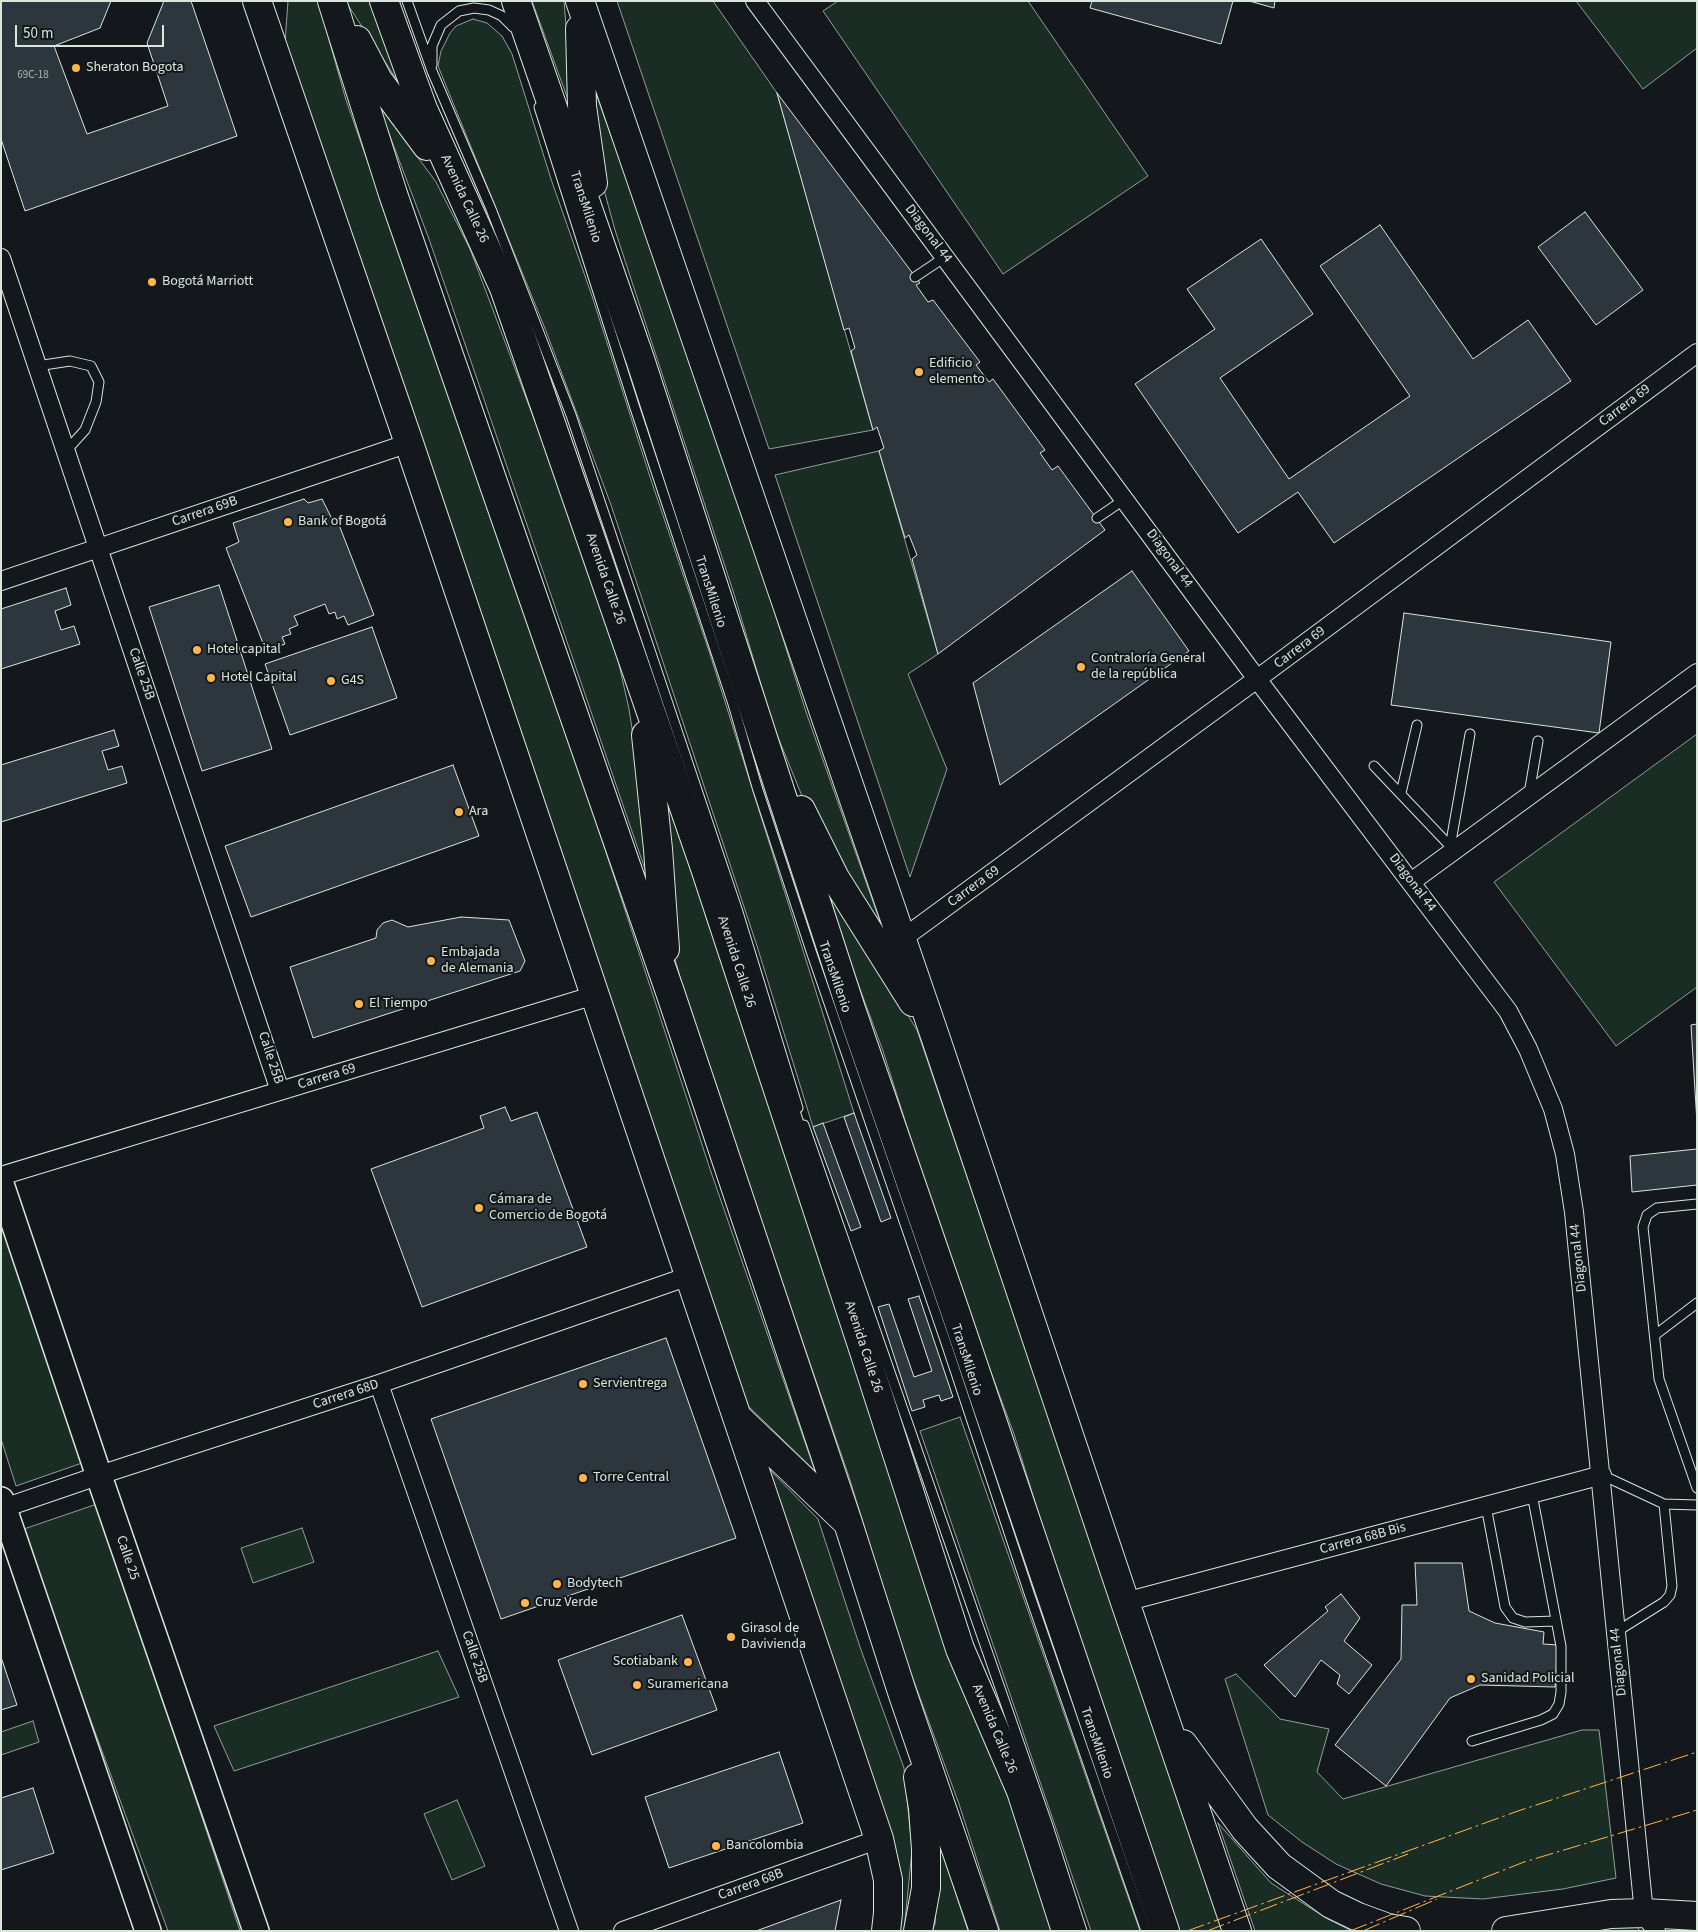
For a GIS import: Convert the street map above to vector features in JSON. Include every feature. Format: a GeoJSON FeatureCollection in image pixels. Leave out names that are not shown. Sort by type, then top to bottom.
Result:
{"type":"FeatureCollection","features":[{"type":"Feature","properties":{"kind":"main road"},"geometry":{"type":"LineString","coordinates":[[257,1],[595,995],[879,1839],[888,1880],[886,1931]]}},
{"type":"Feature","properties":{"kind":"main road"},"geometry":{"type":"LineString","coordinates":[[269,38],[273,1]]}},
{"type":"Feature","properties":{"kind":"main road"},"geometry":{"type":"LineString","coordinates":[[332,1],[393,194],[670,992],[848,1523],[902,1692],[984,1931]]}},
{"type":"Feature","properties":{"kind":"main road"},"geometry":{"type":"LineString","coordinates":[[337,1],[378,80],[425,143],[468,209]]}},
{"type":"Feature","properties":{"kind":"main road","name":"Avenida Calle 26"},"geometry":{"type":"LineString","coordinates":[[384,1],[423,109],[504,288],[717,904],[960,1649],[1021,1791],[1066,1931]]}},
{"type":"Feature","properties":{"kind":"main road"},"geometry":{"type":"LineString","coordinates":[[579,1],[582,106],[591,174],[614,282]]}},
{"type":"Feature","properties":{"kind":"main road"},"geometry":{"type":"LineString","coordinates":[[579,1],[935,1036],[1237,1931]]}},
{"type":"Feature","properties":{"kind":"main road"},"geometry":{"type":"LineString","coordinates":[[512,13],[614,282],[851,1009],[956,1311],[1165,1931]]}},
{"type":"Feature","properties":{"kind":"main road"},"geometry":{"type":"LineString","coordinates":[[629,648],[649,750],[670,992]]}},
{"type":"Feature","properties":{"kind":"main road"},"geometry":{"type":"LineString","coordinates":[[755,712],[835,878],[935,1036]]}},
{"type":"Feature","properties":{"kind":"main road"},"geometry":{"type":"LineString","coordinates":[[737,1418],[848,1523]]}},
{"type":"Feature","properties":{"kind":"main road"},"geometry":{"type":"LineString","coordinates":[[902,1692],[923,1808],[926,1849],[926,1888],[918,1931]]}},
{"type":"Feature","properties":{"kind":"main road"},"geometry":{"type":"LineString","coordinates":[[1166,1721],[1245,1829],[1279,1866],[1331,1904],[1373,1923],[1406,1931]]}},
{"type":"Feature","properties":{"kind":"main road"},"geometry":{"type":"LineString","coordinates":[[1506,1931],[1611,1914],[1650,1922],[1697,1916]]}},
{"type":"Feature","properties":{"kind":"street","name":"Diagonal 44"},"geometry":{"type":"LineString","coordinates":[[755,1],[1257,679],[1508,1011],[1528,1049],[1553,1109],[1565,1154],[1574,1212],[1602,1475],[1616,1632],[1650,1922]]}},
{"type":"Feature","properties":{"kind":"street","name":"Calle 25B"},"geometry":{"type":"LineString","coordinates":[[1,258],[280,1091]]}},
{"type":"Feature","properties":{"kind":"street","name":"Carrera 69"},"geometry":{"type":"LineString","coordinates":[[902,940],[1697,353]]}},
{"type":"Feature","properties":{"kind":"street","name":"Carrera 69B"},"geometry":{"type":"LineString","coordinates":[[1,581],[408,443]]}},
{"type":"Feature","properties":{"kind":"street"},"geometry":{"type":"LineString","coordinates":[[1411,882],[1449,851],[1528,797],[1697,673]]}},
{"type":"Feature","properties":{"kind":"street","name":"Carrera 69"},"geometry":{"type":"LineString","coordinates":[[1,1176],[595,995]]}},
{"type":"Feature","properties":{"kind":"street","name":"Calle 25"},"geometry":{"type":"LineString","coordinates":[[1,1184],[99,1476],[256,1931]]}},
{"type":"Feature","properties":{"kind":"street","name":"Carrera 68D"},"geometry":{"type":"LineString","coordinates":[[2,1506],[379,1384],[689,1276]]}},
{"type":"Feature","properties":{"kind":"street","name":"Calle 25B"},"geometry":{"type":"LineString","coordinates":[[379,1384],[569,1931]]}},
{"type":"Feature","properties":{"kind":"street","name":"Carrera 68B Bis"},"geometry":{"type":"LineString","coordinates":[[1125,1602],[1602,1475]]}},
{"type":"Feature","properties":{"kind":"street"},"geometry":{"type":"LineString","coordinates":[[2,1506],[148,1931]]}},
{"type":"Feature","properties":{"kind":"street","name":"Carrera 68B"},"geometry":{"type":"LineString","coordinates":[[623,1931],[879,1839]]}},
{"type":"Feature","properties":{"kind":"lane"},"geometry":{"type":"LineString","coordinates":[[408,1],[432,71],[491,209],[572,415],[738,912],[801,1118],[1047,1822],[1082,1931]]}},
{"type":"Feature","properties":{"kind":"lane"},"geometry":{"type":"LineString","coordinates":[[432,71],[432,46],[441,25],[459,11],[474,8],[489,10],[502,16],[512,13],[516,36]]}},
{"type":"Feature","properties":{"kind":"lane","name":"TransMilenio"},"geometry":{"type":"LineString","coordinates":[[534,93],[634,405],[733,704],[757,787],[812,954],[1146,1931]]}},
{"type":"Feature","properties":{"kind":"lane"},"geometry":{"type":"LineString","coordinates":[[915,277],[946,257]]}},
{"type":"Feature","properties":{"kind":"lane"},"geometry":{"type":"LineString","coordinates":[[37,366],[70,361],[91,366],[99,382],[96,402],[85,430],[66,451]]}},
{"type":"Feature","properties":{"kind":"lane"},"geometry":{"type":"LineString","coordinates":[[1097,518],[1125,499]]}},
{"type":"Feature","properties":{"kind":"lane"},"geometry":{"type":"LineString","coordinates":[[1400,793],[1417,725]]}},
{"type":"Feature","properties":{"kind":"lane"},"geometry":{"type":"LineString","coordinates":[[1449,851],[1470,734]]}},
{"type":"Feature","properties":{"kind":"lane"},"geometry":{"type":"LineString","coordinates":[[1528,797],[1538,741]]}},
{"type":"Feature","properties":{"kind":"lane"},"geometry":{"type":"LineString","coordinates":[[1374,766],[1400,793],[1449,851]]}},
{"type":"Feature","properties":{"kind":"lane"},"geometry":{"type":"LineString","coordinates":[[1697,1204],[1657,1208],[1647,1214],[1643,1227],[1659,1379],[1697,1488]]}},
{"type":"Feature","properties":{"kind":"lane"},"geometry":{"type":"LineString","coordinates":[[1655,1335],[1697,1303]]}},
{"type":"Feature","properties":{"kind":"lane"},"geometry":{"type":"LineString","coordinates":[[1602,1475],[1664,1504],[1697,1506]]}},
{"type":"Feature","properties":{"kind":"lane"},"geometry":{"type":"LineString","coordinates":[[1472,1740],[1541,1720],[1553,1714],[1559,1704],[1561,1692],[1561,1646],[1532,1494]]}},
{"type":"Feature","properties":{"kind":"lane"},"geometry":{"type":"LineString","coordinates":[[1616,1632],[1664,1602],[1670,1595],[1672,1586],[1664,1504]]}},
{"type":"Feature","properties":{"kind":"lane"},"geometry":{"type":"LineString","coordinates":[[1486,1506],[1505,1607],[1513,1618],[1525,1622],[1556,1621]]}},
{"type":"Feature","properties":{"kind":"green space"},"geometry":{"type":"Polygon","coordinates":[[[288,1],[318,1],[346,100],[559,709],[711,1172],[815,1471],[743,1401],[285,43],[288,1]]]}},
{"type":"Feature","properties":{"kind":"green space"},"geometry":{"type":"Polygon","coordinates":[[[374,1],[402,88],[346,2],[374,1]]]}},
{"type":"Feature","properties":{"kind":"green space"},"geometry":{"type":"Polygon","coordinates":[[[532,1],[564,1],[573,113],[532,1]]]}},
{"type":"Feature","properties":{"kind":"green space"},"geometry":{"type":"Polygon","coordinates":[[[617,1],[713,1],[777,93],[873,430],[769,449],[617,1]]]}},
{"type":"Feature","properties":{"kind":"green space"},"geometry":{"type":"Polygon","coordinates":[[[838,1],[1028,1],[1148,176],[1003,274],[823,11],[838,1]]]}},
{"type":"Feature","properties":{"kind":"green space"},"geometry":{"type":"Polygon","coordinates":[[[1576,1],[1697,1],[1697,48],[1643,89],[1576,1]]]}},
{"type":"Feature","properties":{"kind":"green space"},"geometry":{"type":"Polygon","coordinates":[[[473,19],[487,23],[502,36],[512,54],[551,179],[592,296],[651,480],[710,654],[854,1113],[813,1127],[757,946],[611,505],[546,331],[438,66],[441,51],[450,33],[456,26],[473,19]]]}},
{"type":"Feature","properties":{"kind":"green space"},"geometry":{"type":"Polygon","coordinates":[[[590,77],[725,454],[806,712],[883,930],[811,818],[773,725],[735,597],[615,230],[598,168],[590,77]]]}},
{"type":"Feature","properties":{"kind":"green space"},"geometry":{"type":"Polygon","coordinates":[[[377,102],[436,182],[470,249],[554,472],[616,651],[629,709],[646,817],[649,881],[429,239],[377,102]]]}},
{"type":"Feature","properties":{"kind":"green space"},"geometry":{"type":"Polygon","coordinates":[[[879,451],[938,654],[908,674],[947,769],[910,877],[775,475],[879,451]]]}},
{"type":"Feature","properties":{"kind":"green space"},"geometry":{"type":"Polygon","coordinates":[[[1697,734],[1697,987],[1616,1046],[1494,882],[1697,734]]]}},
{"type":"Feature","properties":{"kind":"green space"},"geometry":{"type":"Polygon","coordinates":[[[661,783],[1016,1810],[1055,1931],[1000,1931],[959,1804],[901,1646],[849,1477],[698,1044],[674,955],[661,783]]]}},
{"type":"Feature","properties":{"kind":"green space"},"geometry":{"type":"Polygon","coordinates":[[[836,898],[917,1030],[1224,1931],[1177,1931],[1067,1605],[1014,1434],[949,1260],[883,1051],[828,903],[836,898]]]}},
{"type":"Feature","properties":{"kind":"green space"},"geometry":{"type":"Polygon","coordinates":[[[1,1217],[82,1463],[16,1486],[1,1439],[1,1217]]]}},
{"type":"Feature","properties":{"kind":"green space"},"geometry":{"type":"Polygon","coordinates":[[[960,1417],[1140,1931],[1091,1931],[920,1431],[960,1417]]]}},
{"type":"Feature","properties":{"kind":"green space"},"geometry":{"type":"Polygon","coordinates":[[[757,1457],[818,1519],[860,1647],[904,1768],[912,1850],[904,1931],[893,1931],[757,1457]]]}},
{"type":"Feature","properties":{"kind":"green space"},"geometry":{"type":"Polygon","coordinates":[[[97,1504],[240,1931],[168,1931],[21,1530],[97,1504]]]}},
{"type":"Feature","properties":{"kind":"green space"},"geometry":{"type":"Polygon","coordinates":[[[302,1528],[314,1562],[253,1583],[241,1548],[302,1528]]]}},
{"type":"Feature","properties":{"kind":"green space"},"geometry":{"type":"Polygon","coordinates":[[[438,1651],[459,1697],[234,1771],[214,1726],[438,1651]]]}},
{"type":"Feature","properties":{"kind":"green space"},"geometry":{"type":"Polygon","coordinates":[[[1236,1674],[1280,1719],[1329,1729],[1317,1772],[1343,1799],[1582,1730],[1599,1730],[1616,1878],[1563,1889],[1483,1899],[1425,1896],[1381,1884],[1336,1864],[1302,1842],[1268,1815],[1225,1679],[1236,1674]]]}},
{"type":"Feature","properties":{"kind":"green space"},"geometry":{"type":"Polygon","coordinates":[[[33,1721],[39,1742],[1,1755],[1,1732],[33,1721]]]}},
{"type":"Feature","properties":{"kind":"green space"},"geometry":{"type":"Polygon","coordinates":[[[457,1800],[485,1866],[452,1880],[424,1814],[457,1800]]]}},
{"type":"Feature","properties":{"kind":"green space"},"geometry":{"type":"Polygon","coordinates":[[[1218,1823],[1271,1883],[1326,1918],[1352,1931],[1255,1931],[1218,1823]]]}},
{"type":"Feature","properties":{"kind":"green space"},"geometry":{"type":"Polygon","coordinates":[[[940,1845],[968,1931],[932,1931],[935,1924],[940,1845]]]}},
{"type":"Feature","properties":{"kind":"green space"},"geometry":{"type":"Polygon","coordinates":[[[1634,1923],[1640,1931],[1582,1931],[1634,1923]]]}},
{"type":"Feature","properties":{"kind":"building"},"geometry":{"type":"Polygon","coordinates":[[[1,1],[111,1],[100,28],[54,46],[87,134],[168,106],[147,43],[164,1],[191,1],[237,136],[25,211],[1,139],[1,1]]]}},
{"type":"Feature","properties":{"kind":"building"},"geometry":{"type":"Polygon","coordinates":[[[1092,1],[1233,1],[1221,44],[1090,8],[1092,1]]]}},
{"type":"Feature","properties":{"kind":"building"},"geometry":{"type":"Polygon","coordinates":[[[1249,1],[1275,1],[1274,8],[1249,1]]]}},
{"type":"Feature","properties":{"kind":"building","name":"Edificio elemento"},"geometry":{"type":"Polygon","coordinates":[[[777,93],[920,283],[916,285],[928,302],[933,300],[980,362],[976,365],[989,382],[993,379],[1045,450],[1040,453],[1052,470],[1058,466],[1105,530],[938,654],[912,559],[917,555],[909,535],[905,538],[879,451],[884,448],[877,427],[873,430],[851,351],[855,348],[849,328],[844,330],[777,93]]]}},
{"type":"Feature","properties":{"kind":"building"},"geometry":{"type":"Polygon","coordinates":[[[1585,212],[1643,290],[1596,325],[1538,247],[1585,212]]]}},
{"type":"Feature","properties":{"kind":"building"},"geometry":{"type":"Polygon","coordinates":[[[1380,225],[1473,359],[1528,320],[1571,381],[1334,543],[1298,492],[1238,533],[1135,384],[1215,329],[1187,289],[1261,239],[1313,314],[1220,378],[1289,479],[1410,396],[1320,266],[1380,225]]]}},
{"type":"Feature","properties":{"kind":"building"},"geometry":{"type":"Polygon","coordinates":[[[304,499],[308,503],[322,499],[332,519],[336,517],[374,615],[348,625],[344,616],[337,619],[335,612],[329,614],[325,604],[294,616],[298,625],[289,629],[291,634],[282,637],[285,644],[266,651],[226,548],[239,542],[233,523],[304,499]]]}},
{"type":"Feature","properties":{"kind":"building","name":"Contraloría General de la república"},"geometry":{"type":"Polygon","coordinates":[[[1132,571],[1189,651],[1000,785],[973,683],[1132,571]]]}},
{"type":"Feature","properties":{"kind":"building","name":"Hotel Capital"},"geometry":{"type":"Polygon","coordinates":[[[219,585],[272,749],[202,771],[149,607],[219,585]]]}},
{"type":"Feature","properties":{"kind":"building"},"geometry":{"type":"Polygon","coordinates":[[[66,588],[71,605],[55,611],[61,630],[74,626],[80,644],[1,669],[1,609],[66,588]]]}},
{"type":"Feature","properties":{"kind":"building"},"geometry":{"type":"Polygon","coordinates":[[[1404,613],[1611,642],[1599,733],[1391,705],[1404,613]]]}},
{"type":"Feature","properties":{"kind":"building","name":"G4S"},"geometry":{"type":"Polygon","coordinates":[[[372,627],[397,698],[290,735],[265,664],[372,627]]]}},
{"type":"Feature","properties":{"kind":"building"},"geometry":{"type":"Polygon","coordinates":[[[114,730],[119,746],[102,751],[108,770],[122,766],[127,783],[1,822],[1,765],[114,730]]]}},
{"type":"Feature","properties":{"kind":"building"},"geometry":{"type":"Polygon","coordinates":[[[453,765],[479,836],[251,917],[225,846],[453,765]]]}},
{"type":"Feature","properties":{"kind":"building","name":"El Tiempo"},"geometry":{"type":"Polygon","coordinates":[[[461,917],[509,920],[525,961],[520,971],[313,1038],[290,967],[376,938],[377,930],[383,923],[392,920],[408,927],[461,917]]]}},
{"type":"Feature","properties":{"kind":"building"},"geometry":{"type":"Polygon","coordinates":[[[1697,1024],[1697,1123],[1691,1025],[1697,1024]]]}},
{"type":"Feature","properties":{"kind":"building","name":"Cámara de Comercio de Bogotá"},"geometry":{"type":"Polygon","coordinates":[[[505,1107],[511,1121],[537,1112],[587,1247],[422,1307],[371,1169],[484,1128],[480,1116],[505,1107]]]}},
{"type":"Feature","properties":{"kind":"building"},"geometry":{"type":"Polygon","coordinates":[[[854,1113],[891,1218],[881,1222],[844,1117],[854,1113]]]}},
{"type":"Feature","properties":{"kind":"building"},"geometry":{"type":"Polygon","coordinates":[[[823,1123],[861,1227],[851,1231],[813,1127],[823,1123]]]}},
{"type":"Feature","properties":{"kind":"building"},"geometry":{"type":"Polygon","coordinates":[[[1697,1149],[1697,1185],[1632,1192],[1630,1156],[1697,1149]]]}},
{"type":"Feature","properties":{"kind":"building"},"geometry":{"type":"Polygon","coordinates":[[[919,1296],[953,1397],[941,1401],[939,1395],[923,1400],[925,1407],[912,1411],[878,1307],[889,1304],[914,1377],[932,1371],[908,1299],[919,1296]]]}},
{"type":"Feature","properties":{"kind":"building","name":"Torre Central"},"geometry":{"type":"Polygon","coordinates":[[[666,1338],[736,1538],[501,1619],[431,1419],[666,1338]]]}},
{"type":"Feature","properties":{"kind":"building","name":"Sanidad Policial"},"geometry":{"type":"Polygon","coordinates":[[[1415,1563],[1462,1563],[1469,1611],[1495,1623],[1544,1632],[1543,1644],[1558,1645],[1555,1687],[1480,1685],[1450,1698],[1386,1786],[1335,1745],[1401,1659],[1402,1605],[1417,1605],[1415,1563]]]}},
{"type":"Feature","properties":{"kind":"building"},"geometry":{"type":"Polygon","coordinates":[[[1341,1594],[1360,1618],[1344,1641],[1372,1665],[1349,1694],[1337,1684],[1340,1675],[1321,1660],[1295,1697],[1264,1665],[1328,1611],[1325,1607],[1341,1594]]]}},
{"type":"Feature","properties":{"kind":"building","name":"Suramericana"},"geometry":{"type":"Polygon","coordinates":[[[682,1615],[717,1710],[592,1755],[558,1660],[682,1615]]]}},
{"type":"Feature","properties":{"kind":"building"},"geometry":{"type":"Polygon","coordinates":[[[1,1657],[17,1705],[1,1710],[1,1657]]]}},
{"type":"Feature","properties":{"kind":"building"},"geometry":{"type":"Polygon","coordinates":[[[779,1752],[803,1823],[669,1868],[645,1797],[779,1752]]]}},
{"type":"Feature","properties":{"kind":"building"},"geometry":{"type":"Polygon","coordinates":[[[33,1788],[54,1853],[1,1870],[1,1798],[33,1788]]]}},
{"type":"Feature","properties":{"kind":"building"},"geometry":{"type":"Polygon","coordinates":[[[841,1900],[835,1931],[756,1931],[841,1900]]]}},
{"type":"Feature","properties":{"kind":"power"},"geometry":{"type":"LineString","coordinates":[[1187,1931],[1518,1811],[1697,1752]]}},
{"type":"Feature","properties":{"kind":"power"},"geometry":{"type":"LineString","coordinates":[[1350,1931],[1524,1862],[1697,1810]]}},
{"type":"Feature","properties":{"kind":"power"},"geometry":{"type":"LineString","coordinates":[[1207,1931],[1408,1854]]}},
{"type":"Feature","properties":{"kind":"power"},"geometry":{"type":"LineString","coordinates":[[1363,1931],[1437,1899]]}},
{"type":"Feature","properties":{"kind":"place","name":"Sheraton Bogota"},"geometry":{"type":"Point","coordinates":[76,68]}},
{"type":"Feature","properties":{"kind":"place","name":"Bogotá Marriott"},"geometry":{"type":"Point","coordinates":[152,282]}},
{"type":"Feature","properties":{"kind":"place","name":"Edificio elemento"},"geometry":{"type":"Point","coordinates":[919,372]}},
{"type":"Feature","properties":{"kind":"place","name":"Bank of Bogotá"},"geometry":{"type":"Point","coordinates":[288,522]}},
{"type":"Feature","properties":{"kind":"place","name":"Hotel capital"},"geometry":{"type":"Point","coordinates":[197,650]}},
{"type":"Feature","properties":{"kind":"place","name":"Contraloría General de la república"},"geometry":{"type":"Point","coordinates":[1081,667]}},
{"type":"Feature","properties":{"kind":"place","name":"Hotel Capital"},"geometry":{"type":"Point","coordinates":[211,678]}},
{"type":"Feature","properties":{"kind":"place","name":"G4S"},"geometry":{"type":"Point","coordinates":[331,681]}},
{"type":"Feature","properties":{"kind":"place","name":"Ara"},"geometry":{"type":"Point","coordinates":[459,812]}},
{"type":"Feature","properties":{"kind":"place","name":"Embajada de Alemania"},"geometry":{"type":"Point","coordinates":[431,961]}},
{"type":"Feature","properties":{"kind":"place","name":"El Tiempo"},"geometry":{"type":"Point","coordinates":[359,1004]}},
{"type":"Feature","properties":{"kind":"place","name":"Cámara de Comercio de Bogotá"},"geometry":{"type":"Point","coordinates":[479,1208]}},
{"type":"Feature","properties":{"kind":"place","name":"Servientrega"},"geometry":{"type":"Point","coordinates":[583,1384]}},
{"type":"Feature","properties":{"kind":"place","name":"Torre Central"},"geometry":{"type":"Point","coordinates":[583,1478]}},
{"type":"Feature","properties":{"kind":"place","name":"Bodytech"},"geometry":{"type":"Point","coordinates":[557,1584]}},
{"type":"Feature","properties":{"kind":"place","name":"Cruz Verde"},"geometry":{"type":"Point","coordinates":[525,1603]}},
{"type":"Feature","properties":{"kind":"place","name":"Girasol de Davivienda"},"geometry":{"type":"Point","coordinates":[731,1637]}},
{"type":"Feature","properties":{"kind":"place","name":"Scotiabank"},"geometry":{"type":"Point","coordinates":[688,1662]}},
{"type":"Feature","properties":{"kind":"place","name":"Sanidad Policial"},"geometry":{"type":"Point","coordinates":[1471,1679]}},
{"type":"Feature","properties":{"kind":"place","name":"Suramericana"},"geometry":{"type":"Point","coordinates":[637,1685]}},
{"type":"Feature","properties":{"kind":"place","name":"Bancolombia"},"geometry":{"type":"Point","coordinates":[716,1846]}}]}
